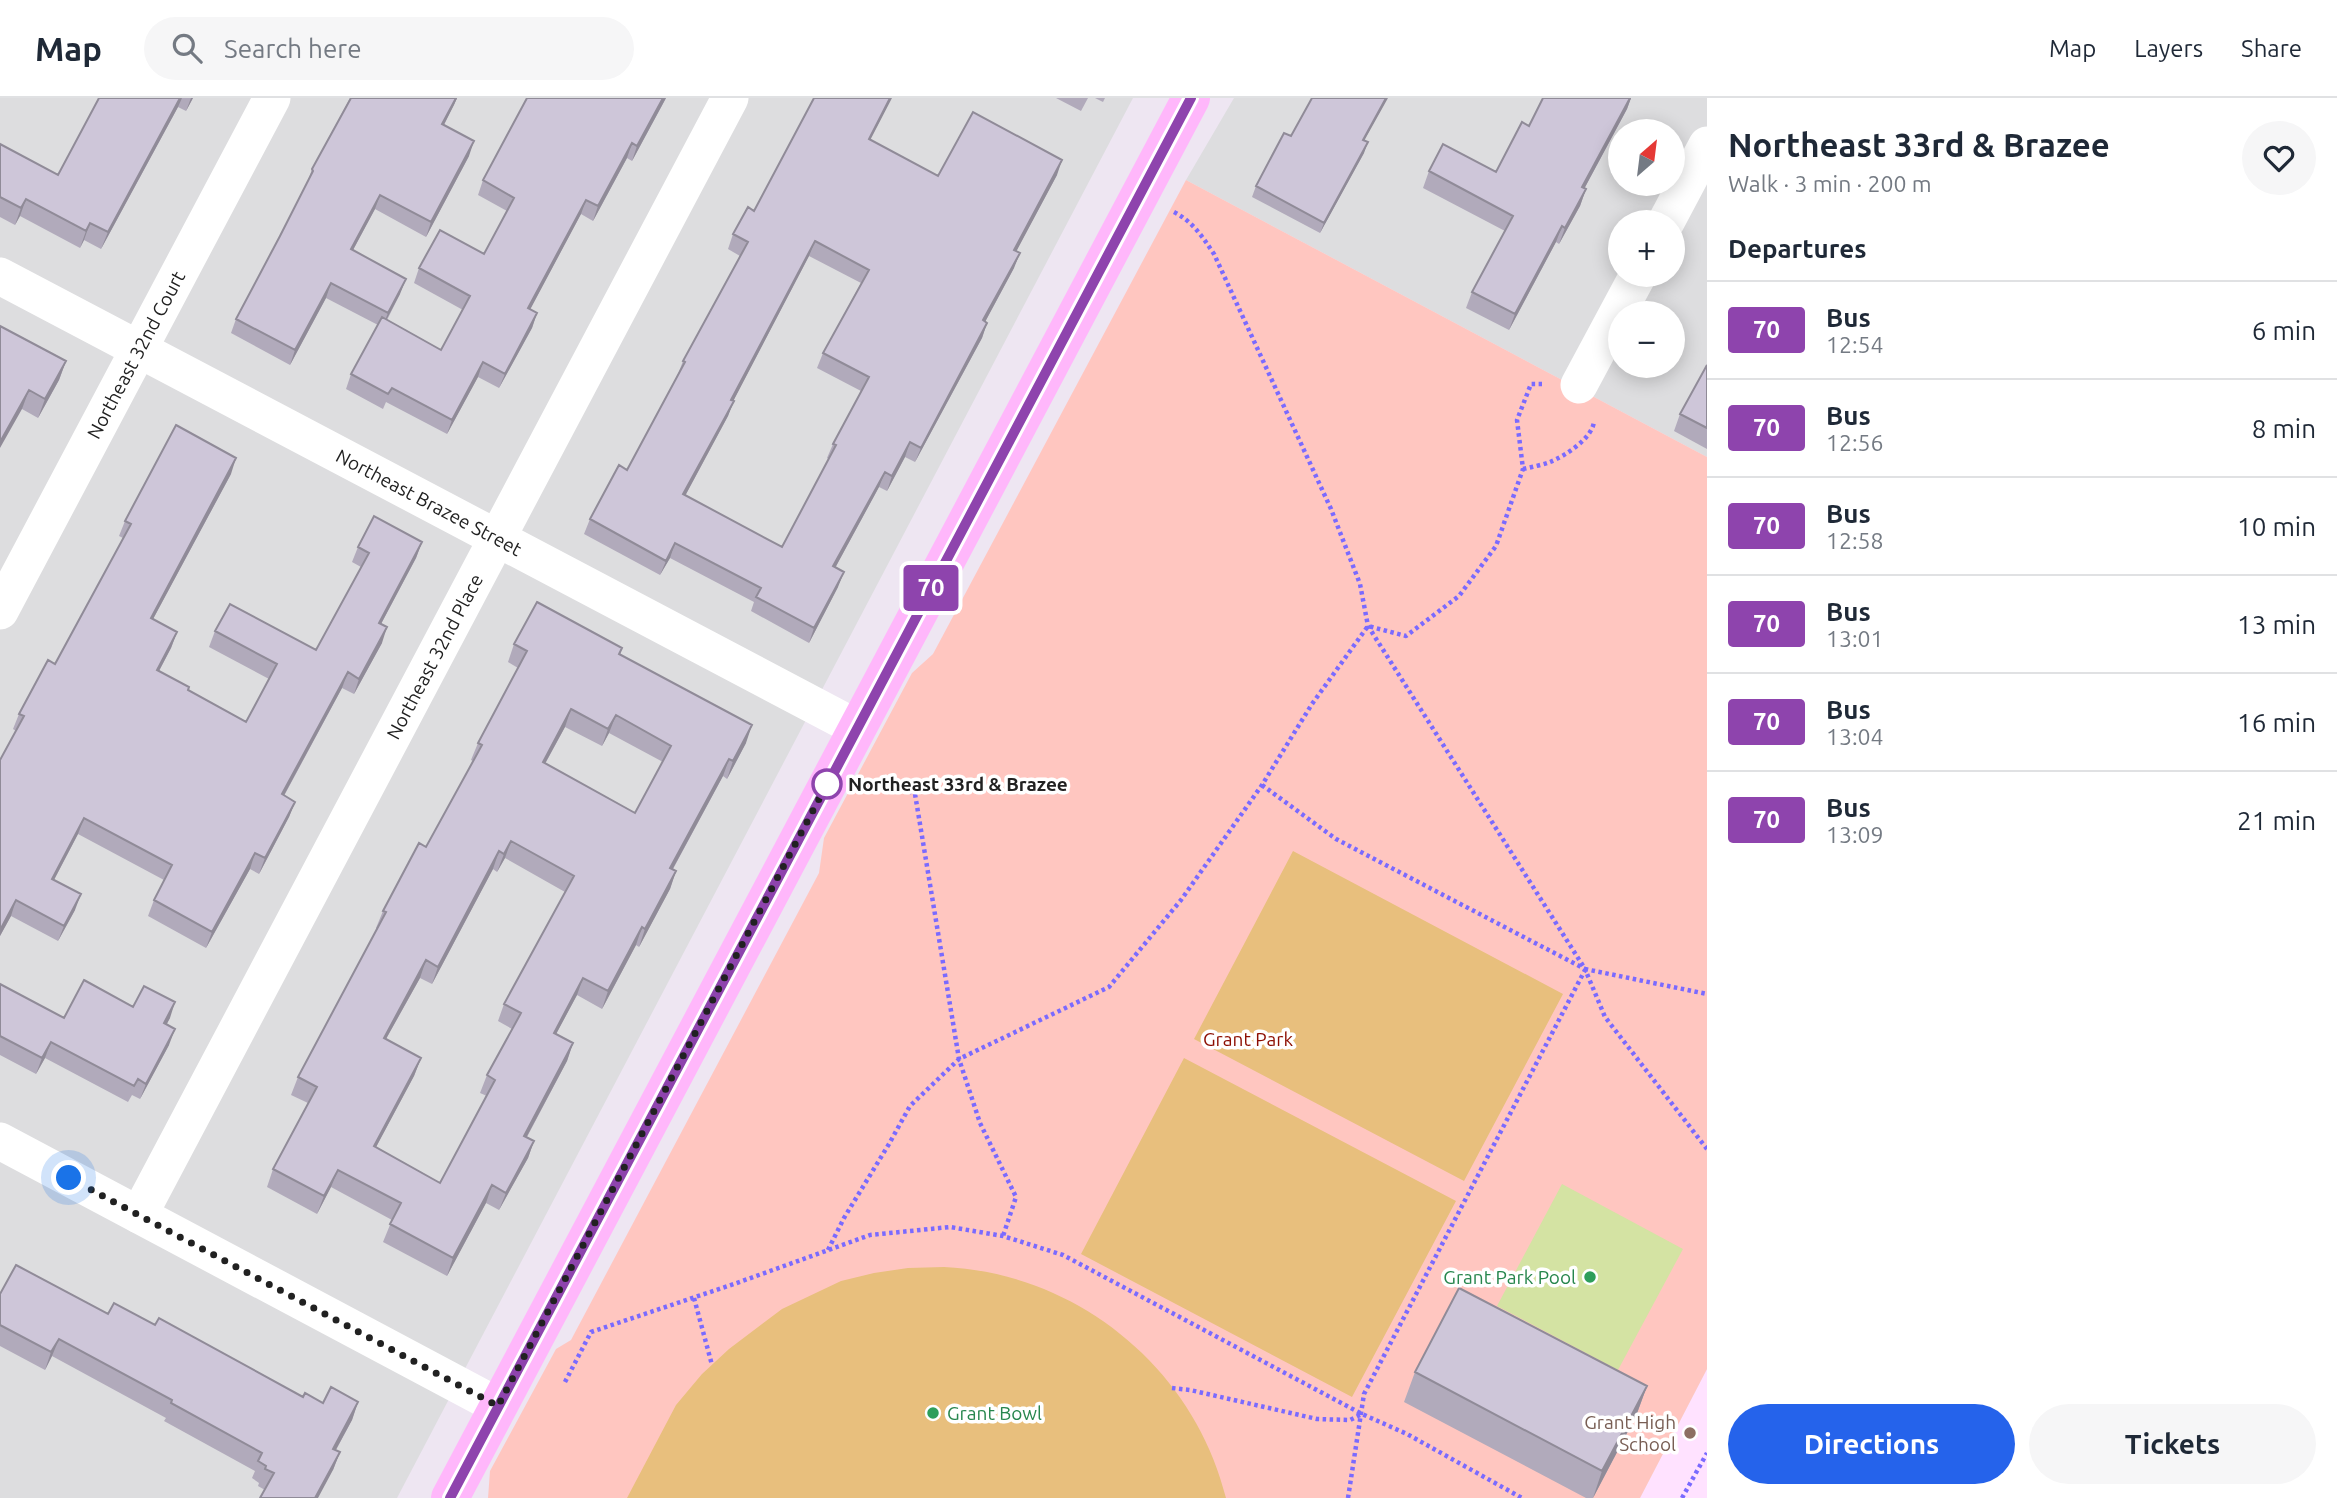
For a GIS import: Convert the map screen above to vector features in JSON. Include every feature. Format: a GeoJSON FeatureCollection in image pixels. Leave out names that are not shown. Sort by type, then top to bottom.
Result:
{"type":"FeatureCollection","features":[{"type":"Feature","properties":{"kind":"main road"},"geometry":{"type":"LineString","coordinates":[[450,1498],[1191,98]]}},
{"type":"Feature","properties":{"kind":"street","name":"Northeast 32nd Court"},"geometry":{"type":"LineString","coordinates":[[0,611],[272,98]]}},
{"type":"Feature","properties":{"kind":"street","name":"Northeast 32nd Place"},"geometry":{"type":"LineString","coordinates":[[139,1215],[730,98]]}},
{"type":"Feature","properties":{"kind":"street"},"geometry":{"type":"LineString","coordinates":[[1672,210],[1707,145]]}},
{"type":"Feature","properties":{"kind":"street","name":"Northeast Brazee Street"},"geometry":{"type":"LineString","coordinates":[[0,276],[857,728]]}},
{"type":"Feature","properties":{"kind":"street"},"geometry":{"type":"LineString","coordinates":[[1579,385],[1632,287]]}},
{"type":"Feature","properties":{"kind":"street"},"geometry":{"type":"LineString","coordinates":[[0,1141],[498,1406]]}},
{"type":"Feature","properties":{"kind":"path"},"geometry":{"type":"LineString","coordinates":[[1141,194],[1184,217],[1198,230],[1214,254],[1331,509],[1360,584],[1368,626],[1585,969],[1605,1017],[1707,1149]]}},
{"type":"Feature","properties":{"kind":"path"},"geometry":{"type":"LineString","coordinates":[[1368,626],[1406,636],[1460,596],[1496,546],[1523,469],[1517,419],[1531,384],[1579,385],[1595,406],[1594,427],[1578,444],[1551,462],[1523,469]]}},
{"type":"Feature","properties":{"kind":"path"},"geometry":{"type":"LineString","coordinates":[[828,1250],[910,1106],[959,1059],[1109,987],[1181,900],[1262,785],[1312,704],[1368,626]]}},
{"type":"Feature","properties":{"kind":"path"},"geometry":{"type":"LineString","coordinates":[[884,778],[915,794],[959,1059],[980,1123],[1016,1197],[1003,1236]]}},
{"type":"Feature","properties":{"kind":"path"},"geometry":{"type":"LineString","coordinates":[[1262,785],[1336,839],[1585,969],[1707,994]]}},
{"type":"Feature","properties":{"kind":"path"},"geometry":{"type":"LineString","coordinates":[[1348,1498],[1364,1394],[1585,969]]}},
{"type":"Feature","properties":{"kind":"path"},"geometry":{"type":"LineString","coordinates":[[565,1382],[591,1332],[870,1235],[950,1227],[1003,1236],[1063,1255],[1362,1414],[1407,1434],[1522,1498]]}},
{"type":"Feature","properties":{"kind":"path"},"geometry":{"type":"LineString","coordinates":[[694,1298],[712,1365]]}},
{"type":"Feature","properties":{"kind":"path"},"geometry":{"type":"LineString","coordinates":[[1172,1388],[1334,1422],[1350,1420],[1362,1414]]}},
{"type":"Feature","properties":{"kind":"path"},"geometry":{"type":"LineString","coordinates":[[1682,1498],[1707,1452]]}},
{"type":"Feature","properties":{"kind":"shaded area"},"geometry":{"type":"Polygon","coordinates":[[[0,98],[1133,98],[397,1498],[0,1498],[0,98]]]}},
{"type":"Feature","properties":{"kind":"shaded area"},"geometry":{"type":"Polygon","coordinates":[[[1234,98],[1707,98],[1707,457],[1186,180],[1234,98]]]}},
{"type":"Feature","properties":{"kind":"shaded area","name":"Grant Park Pool"},"geometry":{"type":"Polygon","coordinates":[[[1562,1184],[1683,1249],[1618,1370],[1497,1306],[1562,1184]]]}},
{"type":"Feature","properties":{"kind":"shaded area","name":"Grant High School"},"geometry":{"type":"Polygon","coordinates":[[[1707,1369],[1707,1498],[1640,1498],[1707,1369]]]}},
{"type":"Feature","properties":{"kind":"green space","name":"Grant Park"},"geometry":{"type":"Polygon","coordinates":[[[1186,180],[1707,457],[1707,1369],[1640,1498],[488,1498],[490,1471],[556,1349],[571,1340],[819,873],[824,838],[912,673],[933,654],[1186,180]]]}},
{"type":"Feature","properties":{"kind":"green space"},"geometry":{"type":"Polygon","coordinates":[[[1293,851],[1563,994],[1464,1181],[1194,1039],[1293,851]]]}},
{"type":"Feature","properties":{"kind":"green space"},"geometry":{"type":"Polygon","coordinates":[[[1184,1058],[1456,1201],[1352,1397],[1081,1254],[1184,1058]]]}},
{"type":"Feature","properties":{"kind":"green space"},"geometry":{"type":"Polygon","coordinates":[[[944,1267],[993,1273],[1040,1287],[1083,1308],[1123,1336],[1158,1369],[1187,1408],[1210,1451],[1226,1498],[627,1498],[676,1405],[702,1374],[729,1349],[782,1309],[841,1281],[908,1268],[944,1267]]]}},
{"type":"Feature","properties":{"kind":"building"},"geometry":{"type":"Polygon","coordinates":[[[99,98],[180,98],[108,232],[90,223],[86,231],[26,199],[21,208],[0,197],[0,144],[58,175],[99,98]]]}},
{"type":"Feature","properties":{"kind":"building"},"geometry":{"type":"Polygon","coordinates":[[[351,98],[456,98],[442,124],[474,141],[431,222],[380,195],[351,249],[406,279],[388,313],[331,283],[295,350],[236,319],[351,98]]]}},
{"type":"Feature","properties":{"kind":"building"},"geometry":{"type":"Polygon","coordinates":[[[527,98],[663,98],[637,146],[632,143],[598,206],[586,200],[528,308],[537,313],[505,374],[483,362],[452,420],[392,388],[388,394],[351,374],[382,317],[441,350],[470,296],[419,268],[440,230],[484,254],[514,198],[483,180],[527,98]]]}},
{"type":"Feature","properties":{"kind":"building"},"geometry":{"type":"Polygon","coordinates":[[[814,98],[890,98],[869,139],[938,176],[973,112],[1062,160],[1014,250],[1020,253],[983,320],[987,323],[921,448],[910,442],[892,476],[885,472],[833,566],[844,572],[814,628],[756,597],[761,588],[675,543],[666,561],[590,519],[619,465],[627,470],[685,362],[683,361],[748,242],[733,234],[748,207],[754,211],[814,98]],[[815,241],[731,400],[734,401],[683,494],[782,547],[869,377],[823,353],[869,270],[815,241]]]}},
{"type":"Feature","properties":{"kind":"building"},"geometry":{"type":"Polygon","coordinates":[[[1312,98],[1386,98],[1363,140],[1368,142],[1324,223],[1256,186],[1284,133],[1291,136],[1312,98]]]}},
{"type":"Feature","properties":{"kind":"building"},"geometry":{"type":"Polygon","coordinates":[[[1543,98],[1630,98],[1619,119],[1608,119],[1608,139],[1582,187],[1586,189],[1565,228],[1562,226],[1515,314],[1472,292],[1513,216],[1429,171],[1443,144],[1496,172],[1522,122],[1529,126],[1543,98]]]}},
{"type":"Feature","properties":{"kind":"building"},"geometry":{"type":"Polygon","coordinates":[[[0,326],[66,361],[45,399],[29,390],[0,442],[0,326]]]}},
{"type":"Feature","properties":{"kind":"building"},"geometry":{"type":"Polygon","coordinates":[[[1707,365],[1707,428],[1680,414],[1707,365]]]}},
{"type":"Feature","properties":{"kind":"building"},"geometry":{"type":"Polygon","coordinates":[[[176,425],[236,458],[151,618],[177,632],[157,670],[246,722],[277,664],[215,631],[230,604],[316,650],[369,553],[358,547],[374,516],[422,542],[379,623],[387,627],[359,679],[348,672],[282,794],[295,802],[265,858],[255,853],[212,932],[154,900],[172,865],[84,818],[52,879],[81,894],[64,926],[16,900],[0,930],[0,760],[24,716],[19,714],[48,660],[55,664],[131,524],[125,521],[176,425]]]}},
{"type":"Feature","properties":{"kind":"building"},"geometry":{"type":"Polygon","coordinates":[[[537,602],[622,648],[619,654],[752,725],[733,761],[729,759],[670,868],[676,871],[608,991],[583,978],[554,1033],[573,1043],[524,1136],[534,1141],[506,1193],[492,1185],[453,1258],[390,1224],[401,1203],[338,1170],[324,1196],[273,1169],[317,1087],[298,1077],[386,912],[383,911],[419,843],[426,847],[482,745],[478,743],[527,651],[514,644],[537,602]],[[571,709],[543,762],[635,813],[671,746],[616,715],[608,729],[571,709]],[[511,841],[504,854],[499,851],[438,967],[426,960],[384,1038],[421,1058],[374,1146],[440,1183],[495,1080],[487,1075],[521,1013],[504,1004],[574,876],[511,841]]]}},
{"type":"Feature","properties":{"kind":"building"},"geometry":{"type":"Polygon","coordinates":[[[84,980],[133,1007],[144,986],[175,1002],[164,1023],[175,1029],[146,1084],[138,1079],[134,1086],[51,1042],[42,1058],[0,1036],[0,984],[64,1018],[84,980]]]}},
{"type":"Feature","properties":{"kind":"building"},"geometry":{"type":"Polygon","coordinates":[[[16,1265],[108,1314],[114,1303],[155,1325],[159,1318],[303,1397],[305,1393],[323,1403],[331,1387],[358,1402],[333,1449],[340,1452],[315,1498],[260,1498],[274,1473],[265,1469],[266,1466],[258,1461],[262,1453],[171,1403],[172,1400],[59,1339],[51,1352],[0,1325],[0,1294],[16,1265]]]}},
{"type":"Feature","properties":{"kind":"building"},"geometry":{"type":"Polygon","coordinates":[[[1459,1288],[1647,1386],[1602,1471],[1415,1372],[1459,1288]]]}},
{"type":"Feature","properties":{"kind":"bus line","name":"70"},"geometry":{"type":"LineString","coordinates":[[450,1498],[1191,98]]}},
{"type":"Feature","properties":{"kind":"place","name":"Northeast 33rd & Brazee"},"geometry":{"type":"Point","coordinates":[827,784]}},
{"type":"Feature","properties":{"kind":"place","name":"Grant Park Pool"},"geometry":{"type":"Point","coordinates":[1590,1277]}},
{"type":"Feature","properties":{"kind":"place","name":"Grant Bowl"},"geometry":{"type":"Point","coordinates":[933,1413]}},
{"type":"Feature","properties":{"kind":"place","name":"Grant High School"},"geometry":{"type":"Point","coordinates":[1690,1433]}},
{"type":"Feature","properties":{"kind":"route"},"geometry":{"type":"LineString","coordinates":[[69,1178],[498,1406],[827,784]]}}]}
